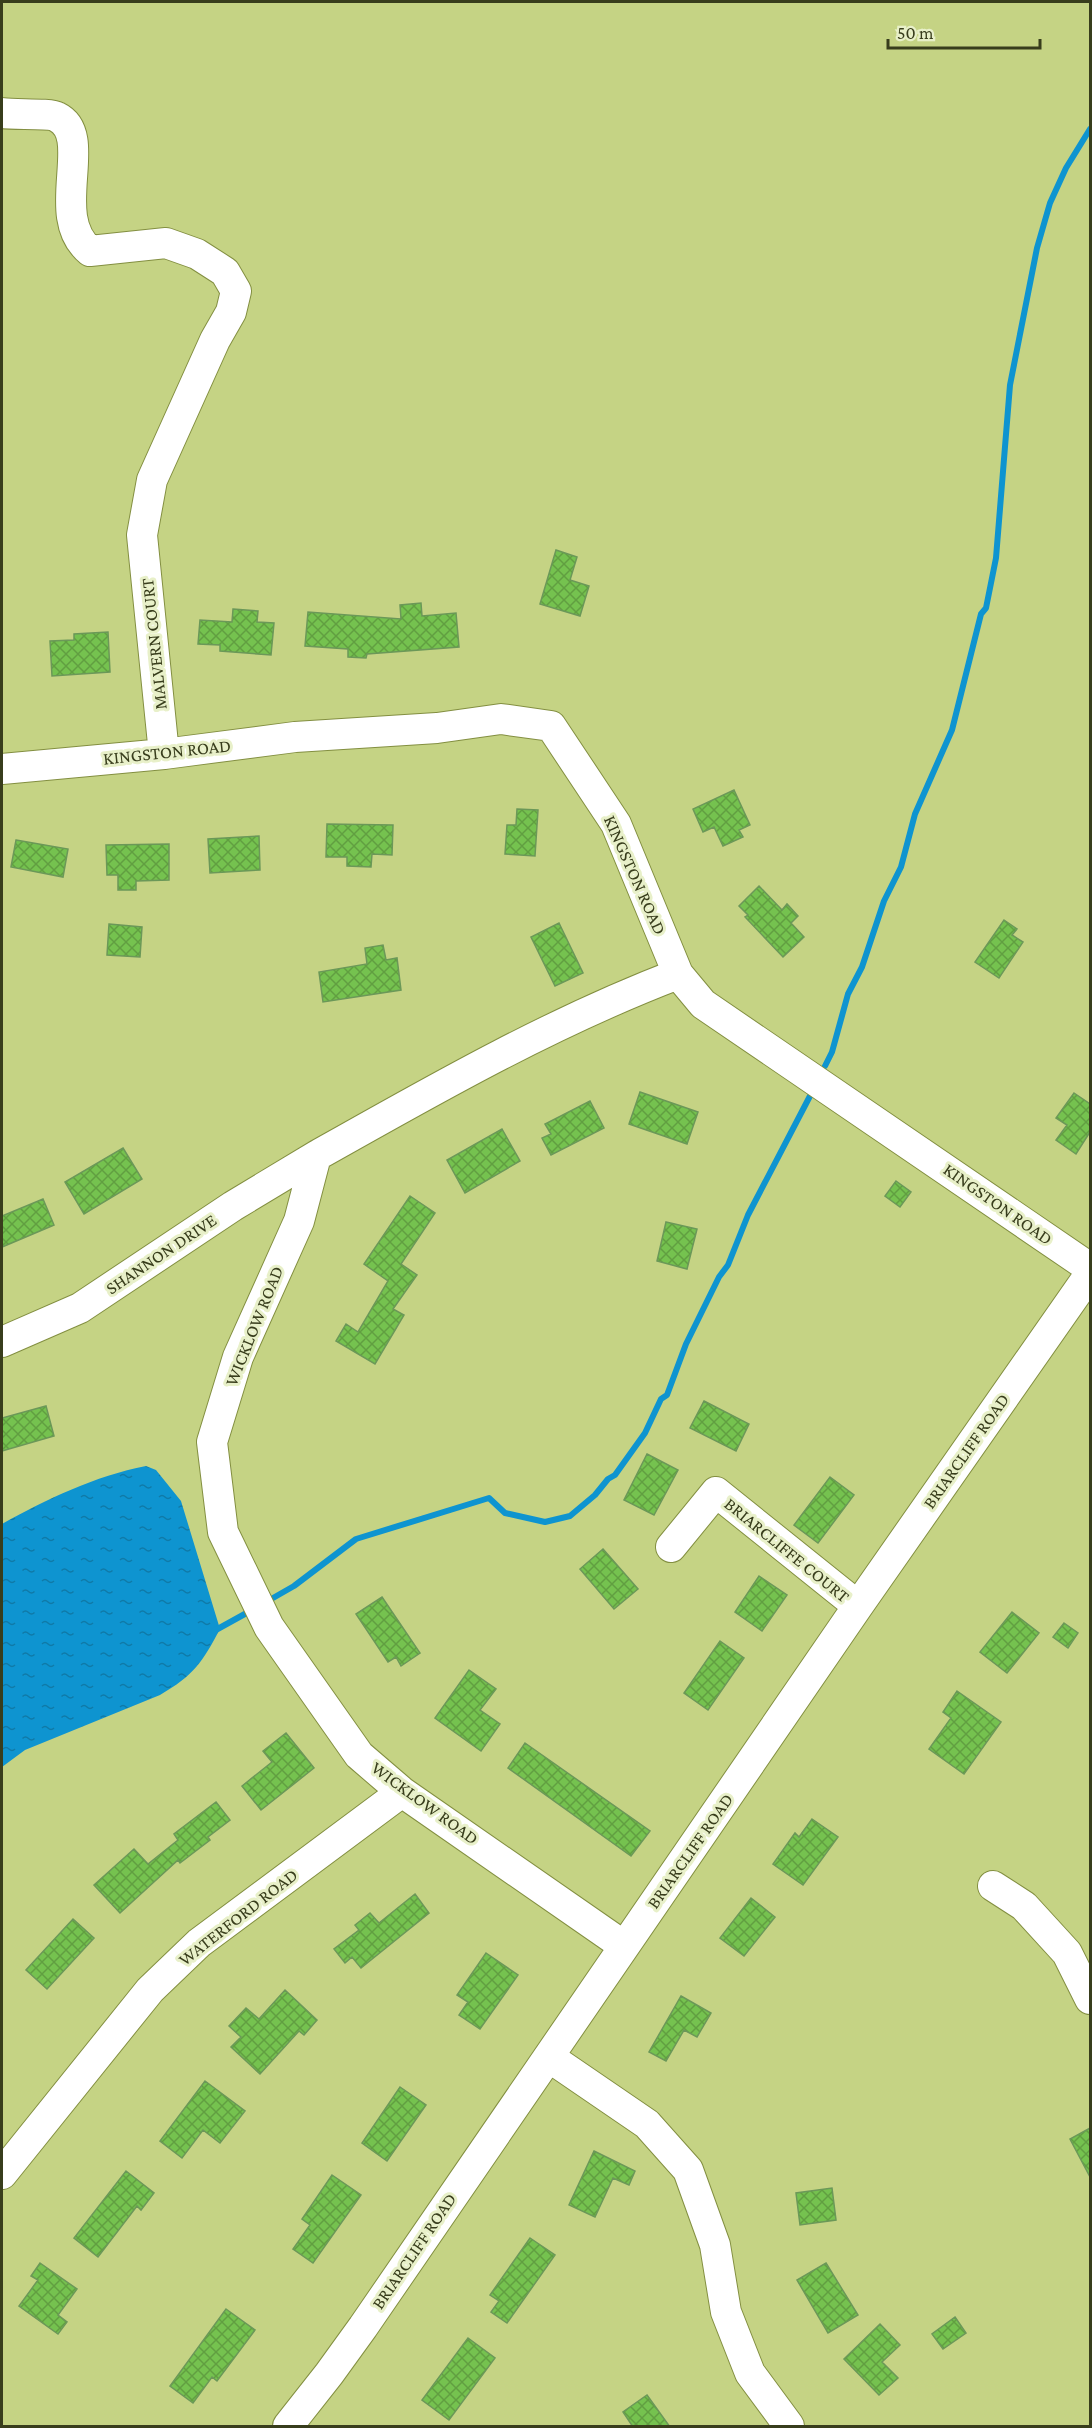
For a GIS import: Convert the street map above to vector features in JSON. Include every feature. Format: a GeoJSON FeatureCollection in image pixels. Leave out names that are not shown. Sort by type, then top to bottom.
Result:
{"type":"FeatureCollection","features":[{"type":"Feature","properties":{"kind":"street","name":"MALVERN COURT"},"geometry":{"type":"LineString","coordinates":[[10,115],[56,116],[70,132],[75,151],[69,201],[74,226],[81,244],[90,251],[166,243],[197,254],[225,272],[236,291],[231,312],[215,340],[152,480],[142,535],[164,754]]}},
{"type":"Feature","properties":{"kind":"street","name":"KINGSTON ROAD"},"geometry":{"type":"LineString","coordinates":[[2,769],[164,754],[295,737],[437,728],[501,719],[551,726],[616,824],[678,975],[703,1004],[1090,1268]]}},
{"type":"Feature","properties":{"kind":"street"},"geometry":{"type":"LineString","coordinates":[[316,1156],[435,1088],[526,1042],[635,991],[678,975]]}},
{"type":"Feature","properties":{"kind":"street","name":"SHANNON DRIVE"},"geometry":{"type":"LineString","coordinates":[[2,1342],[80,1308],[233,1206],[316,1156]]}},
{"type":"Feature","properties":{"kind":"street","name":"WICKLOW ROAD"},"geometry":{"type":"LineString","coordinates":[[316,1156],[299,1221],[238,1357],[212,1442],[223,1533],[269,1627],[359,1755],[402,1792],[624,1946]]}},
{"type":"Feature","properties":{"kind":"street","name":"BRIARCLIFF ROAD"},"geometry":{"type":"LineString","coordinates":[[288,2427],[329,2374],[858,1606],[1090,1274]]}},
{"type":"Feature","properties":{"kind":"street","name":"BRIARCLIFFE COURT"},"geometry":{"type":"LineString","coordinates":[[671,1547],[716,1492],[858,1606]]}},
{"type":"Feature","properties":{"kind":"street","name":"WATERFORD ROAD"},"geometry":{"type":"LineString","coordinates":[[2,2174],[150,1989],[207,1937],[402,1792]]}},
{"type":"Feature","properties":{"kind":"street"},"geometry":{"type":"LineString","coordinates":[[993,1886],[1024,1906],[1066,1953],[1090,1999]]}},
{"type":"Feature","properties":{"kind":"street"},"geometry":{"type":"LineString","coordinates":[[549,2057],[647,2124],[688,2170],[715,2245],[726,2312],[750,2373],[789,2427]]}},
{"type":"Feature","properties":{"kind":"water"},"geometry":{"type":"Polygon","coordinates":[[[146,1466],[156,1470],[181,1501],[220,1629],[196,1667],[172,1688],[25,1750],[2,1767],[2,1524],[72,1489],[127,1470],[146,1466]]]}},
{"type":"Feature","properties":{"kind":"building"},"geometry":{"type":"Polygon","coordinates":[[[556,550],[577,557],[570,580],[589,586],[580,616],[540,604],[556,550]]]}},
{"type":"Feature","properties":{"kind":"building"},"geometry":{"type":"Polygon","coordinates":[[[421,603],[422,616],[456,613],[459,647],[367,654],[366,658],[348,657],[348,649],[305,646],[308,612],[401,619],[400,605],[421,603]]]}},
{"type":"Feature","properties":{"kind":"building"},"geometry":{"type":"Polygon","coordinates":[[[233,609],[258,611],[257,622],[274,623],[271,655],[220,651],[220,645],[198,644],[200,620],[232,622],[233,609]]]}},
{"type":"Feature","properties":{"kind":"building"},"geometry":{"type":"Polygon","coordinates":[[[108,632],[110,672],[52,676],[50,641],[74,640],[74,634],[108,632]]]}},
{"type":"Feature","properties":{"kind":"building"},"geometry":{"type":"Polygon","coordinates":[[[734,790],[750,825],[739,830],[743,837],[723,846],[714,827],[703,832],[693,809],[734,790]]]}},
{"type":"Feature","properties":{"kind":"building"},"geometry":{"type":"Polygon","coordinates":[[[517,809],[538,810],[535,856],[505,854],[507,825],[516,825],[517,809]]]}},
{"type":"Feature","properties":{"kind":"building"},"geometry":{"type":"Polygon","coordinates":[[[327,824],[393,825],[392,855],[372,854],[371,867],[347,866],[347,857],[326,857],[327,824]]]}},
{"type":"Feature","properties":{"kind":"building"},"geometry":{"type":"Polygon","coordinates":[[[259,836],[260,870],[210,873],[208,839],[259,836]]]}},
{"type":"Feature","properties":{"kind":"building"},"geometry":{"type":"Polygon","coordinates":[[[16,840],[68,849],[63,877],[11,867],[16,840]]]}},
{"type":"Feature","properties":{"kind":"building"},"geometry":{"type":"Polygon","coordinates":[[[169,844],[169,880],[136,881],[136,890],[118,890],[118,875],[107,875],[106,845],[169,844]]]}},
{"type":"Feature","properties":{"kind":"building"},"geometry":{"type":"Polygon","coordinates":[[[759,886],[782,910],[787,904],[798,916],[791,923],[804,937],[783,957],[745,917],[748,915],[739,906],[759,886]]]}},
{"type":"Feature","properties":{"kind":"building"},"geometry":{"type":"Polygon","coordinates":[[[1004,920],[1017,929],[1012,935],[1023,942],[999,978],[975,962],[1004,920]]]}},
{"type":"Feature","properties":{"kind":"building"},"geometry":{"type":"Polygon","coordinates":[[[559,923],[583,973],[555,986],[531,937],[559,923]]]}},
{"type":"Feature","properties":{"kind":"building"},"geometry":{"type":"Polygon","coordinates":[[[109,924],[142,927],[140,957],[107,955],[109,924]]]}},
{"type":"Feature","properties":{"kind":"building"},"geometry":{"type":"Polygon","coordinates":[[[383,945],[386,960],[397,958],[401,990],[323,1002],[319,972],[367,964],[365,948],[383,945]]]}},
{"type":"Feature","properties":{"kind":"building"},"geometry":{"type":"Polygon","coordinates":[[[640,1092],[698,1112],[687,1144],[629,1124],[640,1092]]]}},
{"type":"Feature","properties":{"kind":"building"},"geometry":{"type":"Polygon","coordinates":[[[1074,1093],[1090,1104],[1090,1132],[1076,1154],[1056,1140],[1067,1125],[1056,1118],[1074,1093]]]}},
{"type":"Feature","properties":{"kind":"building"},"geometry":{"type":"Polygon","coordinates":[[[590,1101],[604,1128],[551,1155],[542,1138],[551,1134],[545,1124],[590,1101]]]}},
{"type":"Feature","properties":{"kind":"building"},"geometry":{"type":"Polygon","coordinates":[[[502,1129],[520,1161],[465,1193],[447,1160],[502,1129]]]}},
{"type":"Feature","properties":{"kind":"building"},"geometry":{"type":"Polygon","coordinates":[[[123,1148],[142,1179],[84,1214],[65,1182],[123,1148]]]}},
{"type":"Feature","properties":{"kind":"building"},"geometry":{"type":"Polygon","coordinates":[[[896,1181],[911,1192],[900,1207],[885,1196],[896,1181]]]}},
{"type":"Feature","properties":{"kind":"building"},"geometry":{"type":"Polygon","coordinates":[[[410,1196],[435,1213],[401,1264],[417,1275],[393,1309],[404,1315],[375,1364],[336,1341],[346,1324],[358,1332],[388,1281],[364,1264],[410,1196]]]}},
{"type":"Feature","properties":{"kind":"building"},"geometry":{"type":"Polygon","coordinates":[[[43,1199],[54,1225],[2,1247],[2,1216],[43,1199]]]}},
{"type":"Feature","properties":{"kind":"building"},"geometry":{"type":"Polygon","coordinates":[[[666,1222],[697,1229],[687,1269],[657,1261],[666,1222]]]}},
{"type":"Feature","properties":{"kind":"building"},"geometry":{"type":"Polygon","coordinates":[[[704,1401],[749,1424],[736,1451],[690,1428],[704,1401]]]}},
{"type":"Feature","properties":{"kind":"building"},"geometry":{"type":"Polygon","coordinates":[[[46,1406],[54,1436],[2,1451],[2,1418],[46,1406]]]}},
{"type":"Feature","properties":{"kind":"building"},"geometry":{"type":"Polygon","coordinates":[[[647,1454],[678,1470],[654,1515],[624,1500],[647,1454]]]}},
{"type":"Feature","properties":{"kind":"building"},"geometry":{"type":"Polygon","coordinates":[[[830,1477],[854,1495],[818,1543],[794,1525],[830,1477]]]}},
{"type":"Feature","properties":{"kind":"building"},"geometry":{"type":"Polygon","coordinates":[[[603,1549],[638,1589],[614,1609],[580,1569],[603,1549]]]}},
{"type":"Feature","properties":{"kind":"building"},"geometry":{"type":"Polygon","coordinates":[[[759,1576],[787,1595],[762,1631],[735,1612],[759,1576]]]}},
{"type":"Feature","properties":{"kind":"building"},"geometry":{"type":"Polygon","coordinates":[[[382,1597],[420,1653],[401,1666],[396,1657],[388,1662],[356,1614],[382,1597]]]}},
{"type":"Feature","properties":{"kind":"building"},"geometry":{"type":"Polygon","coordinates":[[[1012,1612],[1039,1633],[1007,1673],[980,1652],[1012,1612]]]}},
{"type":"Feature","properties":{"kind":"building"},"geometry":{"type":"Polygon","coordinates":[[[1064,1623],[1078,1633],[1068,1648],[1053,1637],[1064,1623]]]}},
{"type":"Feature","properties":{"kind":"building"},"geometry":{"type":"Polygon","coordinates":[[[720,1641],[744,1658],[708,1710],[684,1693],[720,1641]]]}},
{"type":"Feature","properties":{"kind":"building"},"geometry":{"type":"Polygon","coordinates":[[[469,1670],[496,1689],[480,1710],[500,1724],[481,1751],[435,1718],[469,1670]]]}},
{"type":"Feature","properties":{"kind":"building"},"geometry":{"type":"Polygon","coordinates":[[[957,1691],[1001,1722],[964,1774],[929,1749],[951,1718],[943,1712],[957,1691]]]}},
{"type":"Feature","properties":{"kind":"building"},"geometry":{"type":"Polygon","coordinates":[[[286,1733],[314,1768],[261,1810],[242,1786],[272,1762],[263,1751],[286,1733]]]}},
{"type":"Feature","properties":{"kind":"building"},"geometry":{"type":"Polygon","coordinates":[[[525,1743],[650,1831],[631,1856],[508,1768],[525,1743]]]}},
{"type":"Feature","properties":{"kind":"building"},"geometry":{"type":"Polygon","coordinates":[[[216,1802],[230,1820],[208,1837],[210,1840],[180,1863],[178,1860],[120,1913],[94,1885],[134,1849],[148,1864],[178,1840],[174,1834],[216,1802]]]}},
{"type":"Feature","properties":{"kind":"building"},"geometry":{"type":"Polygon","coordinates":[[[812,1819],[838,1837],[803,1885],[773,1864],[795,1833],[799,1837],[812,1819]]]}},
{"type":"Feature","properties":{"kind":"building"},"geometry":{"type":"Polygon","coordinates":[[[415,1894],[429,1913],[361,1968],[352,1957],[345,1963],[334,1949],[359,1930],[355,1925],[370,1913],[379,1923],[415,1894]]]}},
{"type":"Feature","properties":{"kind":"building"},"geometry":{"type":"Polygon","coordinates":[[[751,1898],[775,1917],[744,1956],[720,1938],[751,1898]]]}},
{"type":"Feature","properties":{"kind":"building"},"geometry":{"type":"Polygon","coordinates":[[[73,1919],[94,1938],[47,1989],[26,1970],[73,1919]]]}},
{"type":"Feature","properties":{"kind":"building"},"geometry":{"type":"Polygon","coordinates":[[[486,1953],[518,1975],[480,2029],[459,2015],[468,2002],[457,1995],[486,1953]]]}},
{"type":"Feature","properties":{"kind":"building"},"geometry":{"type":"Polygon","coordinates":[[[285,1990],[317,2020],[304,2035],[299,2031],[260,2074],[231,2047],[241,2037],[229,2026],[246,2008],[259,2019],[285,1990]]]}},
{"type":"Feature","properties":{"kind":"building"},"geometry":{"type":"Polygon","coordinates":[[[681,1996],[711,2013],[697,2037],[684,2030],[666,2061],[649,2052],[681,1996]]]}},
{"type":"Feature","properties":{"kind":"building"},"geometry":{"type":"Polygon","coordinates":[[[205,2081],[245,2111],[220,2143],[203,2130],[182,2158],[160,2141],[205,2081]]]}},
{"type":"Feature","properties":{"kind":"building"},"geometry":{"type":"Polygon","coordinates":[[[400,2087],[426,2105],[387,2161],[362,2143],[400,2087]]]}},
{"type":"Feature","properties":{"kind":"building"},"geometry":{"type":"Polygon","coordinates":[[[1090,2128],[1090,2177],[1070,2139],[1090,2128]]]}},
{"type":"Feature","properties":{"kind":"building"},"geometry":{"type":"Polygon","coordinates":[[[594,2151],[635,2171],[629,2185],[613,2178],[595,2217],[569,2205],[594,2151]]]}},
{"type":"Feature","properties":{"kind":"building"},"geometry":{"type":"Polygon","coordinates":[[[126,2171],[154,2193],[141,2210],[137,2206],[98,2257],[74,2238],[126,2171]]]}},
{"type":"Feature","properties":{"kind":"building"},"geometry":{"type":"Polygon","coordinates":[[[332,2175],[361,2195],[313,2263],[293,2249],[310,2225],[302,2219],[332,2175]]]}},
{"type":"Feature","properties":{"kind":"building"},"geometry":{"type":"Polygon","coordinates":[[[832,2188],[836,2220],[800,2225],[796,2193],[832,2188]]]}},
{"type":"Feature","properties":{"kind":"building"},"geometry":{"type":"Polygon","coordinates":[[[530,2238],[555,2255],[507,2323],[491,2312],[499,2301],[490,2295],[530,2238]]]}},
{"type":"Feature","properties":{"kind":"building"},"geometry":{"type":"Polygon","coordinates":[[[40,2263],[77,2289],[58,2315],[67,2322],[58,2334],[19,2306],[38,2280],[31,2276],[40,2263]]]}},
{"type":"Feature","properties":{"kind":"building"},"geometry":{"type":"Polygon","coordinates":[[[826,2263],[858,2315],[828,2333],[797,2280],[826,2263]]]}},
{"type":"Feature","properties":{"kind":"building"},"geometry":{"type":"Polygon","coordinates":[[[226,2309],[255,2330],[217,2381],[212,2377],[193,2403],[170,2386],[226,2309]]]}},
{"type":"Feature","properties":{"kind":"building"},"geometry":{"type":"Polygon","coordinates":[[[955,2317],[966,2333],[943,2349],[932,2334],[955,2317]]]}},
{"type":"Feature","properties":{"kind":"building"},"geometry":{"type":"Polygon","coordinates":[[[880,2324],[900,2345],[882,2362],[898,2378],[879,2395],[844,2359],[880,2324]]]}},
{"type":"Feature","properties":{"kind":"building"},"geometry":{"type":"Polygon","coordinates":[[[468,2338],[495,2358],[449,2420],[422,2400],[468,2338]]]}},
{"type":"Feature","properties":{"kind":"building"},"geometry":{"type":"Polygon","coordinates":[[[647,2395],[670,2427],[633,2427],[623,2412],[647,2395]]]}},
{"type":"Feature","properties":{"kind":"waterway"},"geometry":{"type":"LineString","coordinates":[[825,1066],[832,1052],[848,994],[862,967],[884,901],[901,867],[915,814],[952,730],[981,614],[986,608],[996,558],[1010,385],[1037,248],[1050,203],[1066,168],[1090,129]]}},
{"type":"Feature","properties":{"kind":"waterway"},"geometry":{"type":"LineString","coordinates":[[266,1602],[294,1586],[356,1539],[489,1498],[505,1513],[545,1522],[570,1516],[595,1495],[608,1479],[615,1475],[645,1433],[661,1399],[667,1395],[686,1344],[719,1277],[728,1265],[748,1215],[810,1096]]}},
{"type":"Feature","properties":{"kind":"waterway"},"geometry":{"type":"LineString","coordinates":[[214,1631],[252,1610]]}}]}
